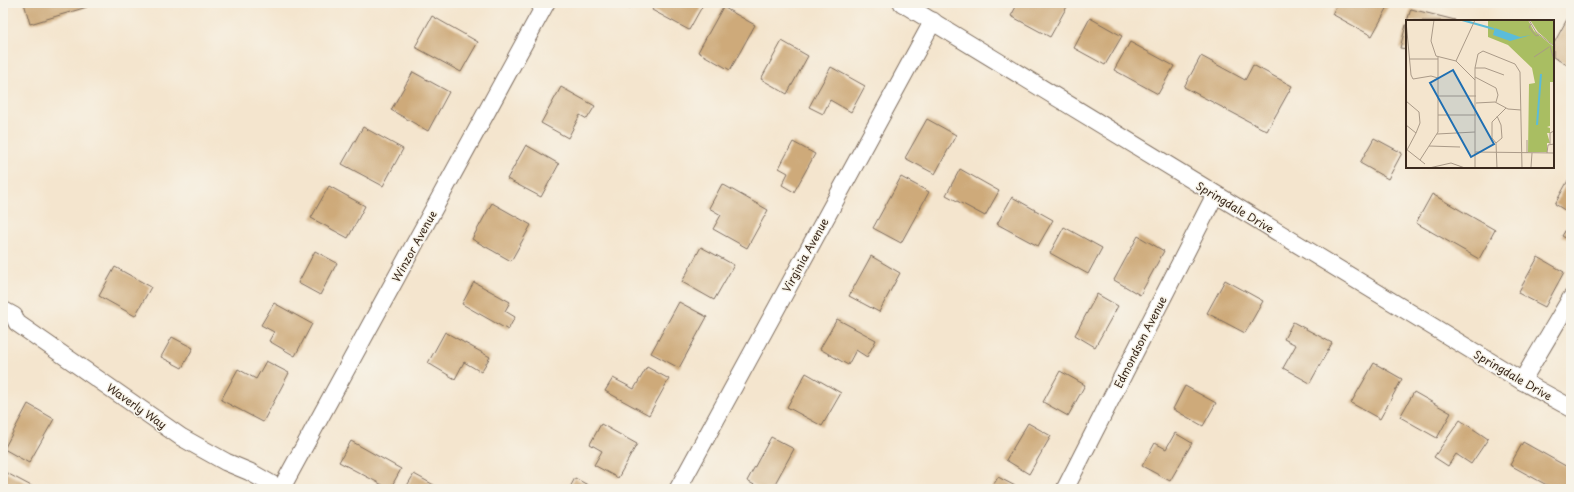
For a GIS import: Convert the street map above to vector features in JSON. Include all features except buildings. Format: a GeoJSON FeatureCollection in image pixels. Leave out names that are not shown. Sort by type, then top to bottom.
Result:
{"type":"FeatureCollection","features":[{"type":"Feature","properties":{"kind":"street","name":"Winzor Avenue"},"geometry":{"type":"LineString","coordinates":[[280,489],[546,3]]}},
{"type":"Feature","properties":{"kind":"street","name":"Springdale Drive"},"geometry":{"type":"LineString","coordinates":[[902,3],[933,20],[1215,195],[1522,381],[1571,408]]}},
{"type":"Feature","properties":{"kind":"street","name":"Virginia Avenue"},"geometry":{"type":"LineString","coordinates":[[678,489],[933,20]]}},
{"type":"Feature","properties":{"kind":"street","name":"Edmondson Avenue"},"geometry":{"type":"LineString","coordinates":[[1065,489],[1215,195]]}},
{"type":"Feature","properties":{"kind":"street"},"geometry":{"type":"LineString","coordinates":[[1522,381],[1571,298]]}},
{"type":"Feature","properties":{"kind":"street","name":"Waverly Way"},"geometry":{"type":"LineString","coordinates":[[3,310],[14,316],[17,323],[65,357],[181,436],[226,462],[250,472],[280,489]]}}]}
